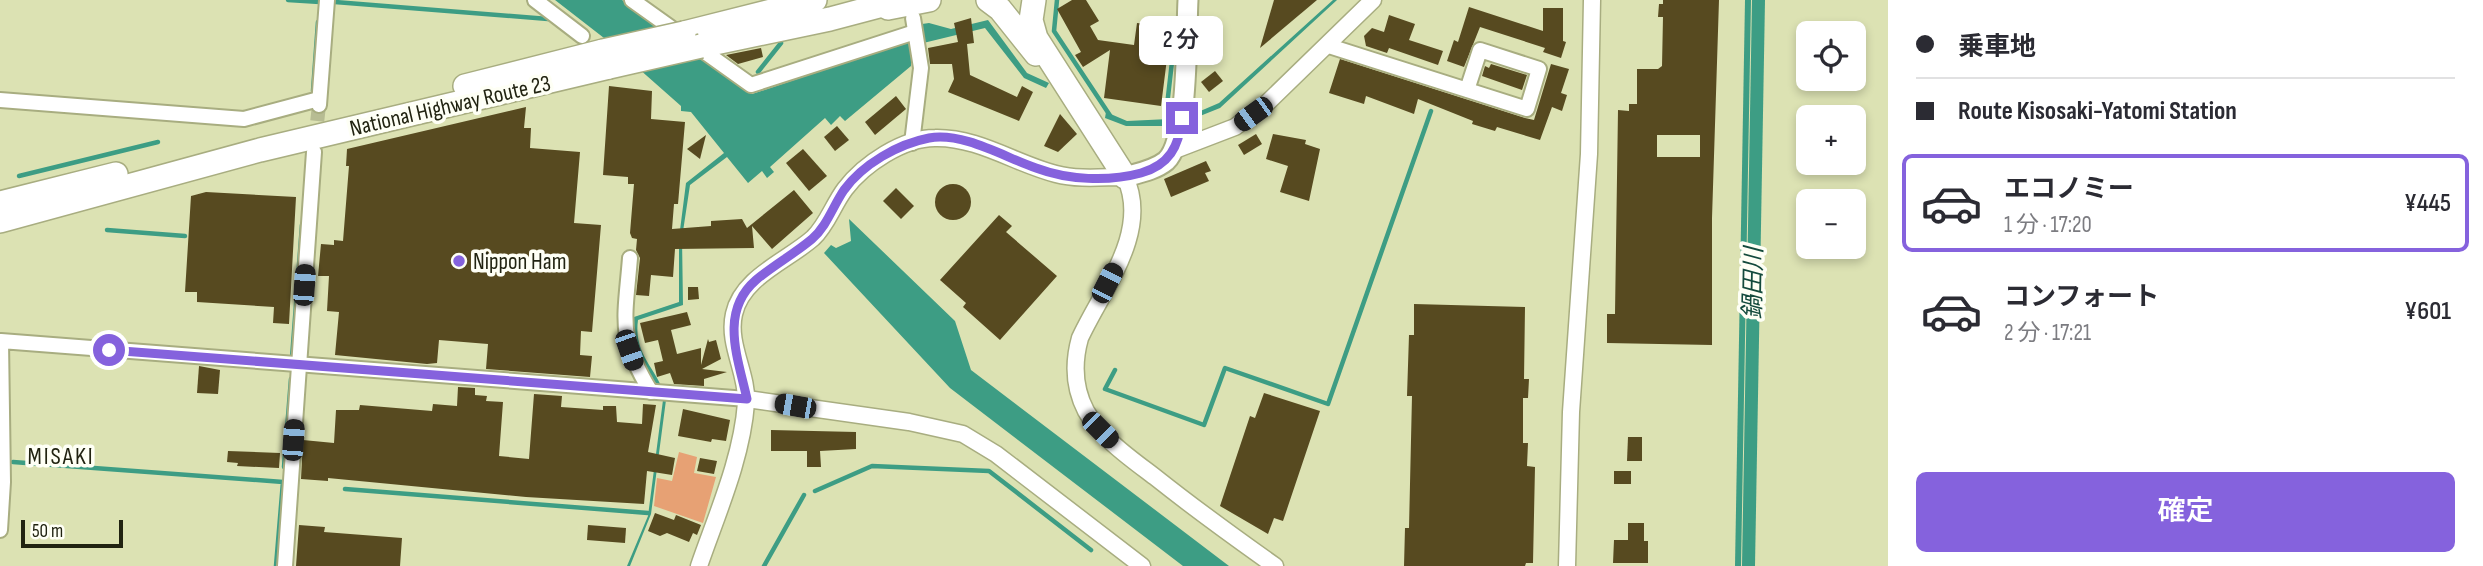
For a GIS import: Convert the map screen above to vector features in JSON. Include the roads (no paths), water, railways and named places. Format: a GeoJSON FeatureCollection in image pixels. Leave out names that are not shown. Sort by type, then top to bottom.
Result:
{"type":"FeatureCollection","features":[{"type":"Feature","properties":{"kind":"highway","name":"National Highway Route 23"},"geometry":{"type":"LineString","coordinates":[[692,40],[815,0]]}},
{"type":"Feature","properties":{"kind":"highway"},"geometry":{"type":"LineString","coordinates":[[830,19],[929,0]]}},
{"type":"Feature","properties":{"kind":"highway"},"geometry":{"type":"LineString","coordinates":[[988,0],[1000,9],[1062,83]]}},
{"type":"Feature","properties":{"kind":"highway"},"geometry":{"type":"LineString","coordinates":[[1034,0],[1031,20],[1036,38],[1062,83],[1125,177]]}},
{"type":"Feature","properties":{"kind":"highway","name":"National Highway Route 23"},"geometry":{"type":"LineString","coordinates":[[0,203],[692,40],[830,19],[913,27]]}},
{"type":"Feature","properties":{"kind":"highway","name":"National Highway Route 23"},"geometry":{"type":"LineString","coordinates":[[0,221],[606,59]]}},
{"type":"Feature","properties":{"kind":"main road"},"geometry":{"type":"LineString","coordinates":[[1125,177],[1165,162],[1175,150],[1182,118],[1188,0]]}},
{"type":"Feature","properties":{"kind":"street"},"geometry":{"type":"LineString","coordinates":[[0,100],[244,119],[319,102],[327,0]]}},
{"type":"Feature","properties":{"kind":"street"},"geometry":{"type":"LineString","coordinates":[[536,0],[582,36]]}},
{"type":"Feature","properties":{"kind":"street"},"geometry":{"type":"LineString","coordinates":[[632,0],[751,85],[913,27],[921,68],[912,143]]}},
{"type":"Feature","properties":{"kind":"street"},"geometry":{"type":"LineString","coordinates":[[648,13],[659,0]]}},
{"type":"Feature","properties":{"kind":"street"},"geometry":{"type":"LineString","coordinates":[[1175,150],[1235,127],[1267,103],[1329,46],[1373,0]]}},
{"type":"Feature","properties":{"kind":"street"},"geometry":{"type":"LineString","coordinates":[[1567,566],[1571,412],[1589,154],[1592,0]]}},
{"type":"Feature","properties":{"kind":"street"},"geometry":{"type":"LineString","coordinates":[[1329,46],[1467,90],[1527,109],[1539,69],[1480,50],[1467,90]]}},
{"type":"Feature","properties":{"kind":"street"},"geometry":{"type":"LineString","coordinates":[[699,566],[742,434],[747,399],[734,334],[733,316],[738,301],[757,279],[815,237],[845,189],[858,176],[895,149],[932,138],[952,139],[1059,175],[1125,177],[1132,192],[1132,223],[1128,241],[1080,338],[1075,373],[1086,411],[1117,447],[1204,516],[1275,566]]}},
{"type":"Feature","properties":{"kind":"street"},"geometry":{"type":"LineString","coordinates":[[285,566],[314,152]]}},
{"type":"Feature","properties":{"kind":"street"},"geometry":{"type":"LineString","coordinates":[[629,258],[624,334],[635,366],[658,392]]}},
{"type":"Feature","properties":{"kind":"street"},"geometry":{"type":"LineString","coordinates":[[0,530],[4,482],[1,341],[747,399],[909,422],[963,434],[996,454],[1142,566]]}},
{"type":"Feature","properties":{"kind":"water"},"geometry":{"type":"Polygon","coordinates":[[[555,0],[622,0],[752,94],[922,37],[922,24],[929,23],[951,29],[988,20],[1027,73],[1049,83],[1046,88],[1024,78],[985,28],[911,46],[911,66],[845,121],[840,116],[831,125],[825,118],[770,167],[774,172],[767,178],[762,171],[748,183],[727,157],[690,185],[682,238],[683,305],[638,320],[639,344],[666,400],[651,514],[630,566],[627,566],[648,516],[663,400],[638,352],[634,317],[679,302],[679,238],[686,183],[724,153],[691,112],[681,111],[681,106],[604,38],[555,0]]]}},
{"type":"Feature","properties":{"kind":"water"},"geometry":{"type":"Polygon","coordinates":[[[1333,0],[1337,0],[1220,108],[1200,116],[1198,112],[1219,103],[1333,0]]]}},
{"type":"Feature","properties":{"kind":"water"},"geometry":{"type":"Polygon","coordinates":[[[1745,0],[1751,0],[1741,566],[1735,566],[1745,0]]]}},
{"type":"Feature","properties":{"kind":"water","name":"鍋田川"},"geometry":{"type":"Polygon","coordinates":[[[1752,0],[1765,0],[1755,566],[1742,566],[1752,0]]]}},
{"type":"Feature","properties":{"kind":"water"},"geometry":{"type":"Polygon","coordinates":[[[1106,112],[1127,121],[1169,119],[1170,126],[1126,126],[1105,118],[1106,112]]]}},
{"type":"Feature","properties":{"kind":"water"},"geometry":{"type":"Polygon","coordinates":[[[849,219],[955,321],[971,370],[1229,566],[1183,566],[950,388],[824,253],[831,245],[836,248],[851,241],[849,219]]]}},
{"type":"Feature","properties":{"kind":"waterway"},"geometry":{"type":"LineString","coordinates":[[288,0],[320,2]]}},
{"type":"Feature","properties":{"kind":"waterway"},"geometry":{"type":"LineString","coordinates":[[1057,0],[1054,31],[1111,117]]}},
{"type":"Feature","properties":{"kind":"waterway"},"geometry":{"type":"LineString","coordinates":[[335,2],[548,19]]}},
{"type":"Feature","properties":{"kind":"waterway"},"geometry":{"type":"LineString","coordinates":[[1165,123],[1177,18]]}},
{"type":"Feature","properties":{"kind":"waterway"},"geometry":{"type":"LineString","coordinates":[[313,91],[318,22]]}},
{"type":"Feature","properties":{"kind":"waterway"},"geometry":{"type":"LineString","coordinates":[[758,72],[781,43]]}},
{"type":"Feature","properties":{"kind":"waterway"},"geometry":{"type":"LineString","coordinates":[[1115,370],[1105,389],[1204,425],[1225,368],[1328,404],[1431,111]]}},
{"type":"Feature","properties":{"kind":"waterway"},"geometry":{"type":"LineString","coordinates":[[19,176],[158,142]]}},
{"type":"Feature","properties":{"kind":"waterway"},"geometry":{"type":"LineString","coordinates":[[292,358],[302,225]]}},
{"type":"Feature","properties":{"kind":"waterway"},"geometry":{"type":"LineString","coordinates":[[107,230],[185,236]]}},
{"type":"Feature","properties":{"kind":"waterway"},"geometry":{"type":"LineString","coordinates":[[284,467],[291,379]]}},
{"type":"Feature","properties":{"kind":"waterway"},"geometry":{"type":"LineString","coordinates":[[13,462],[283,482],[276,566]]}},
{"type":"Feature","properties":{"kind":"waterway"},"geometry":{"type":"LineString","coordinates":[[815,491],[872,466],[989,471],[1091,550]]}},
{"type":"Feature","properties":{"kind":"waterway"},"geometry":{"type":"LineString","coordinates":[[345,489],[648,513]]}},
{"type":"Feature","properties":{"kind":"waterway"},"geometry":{"type":"LineString","coordinates":[[764,566],[804,495]]}},
{"type":"Feature","properties":{"kind":"tunnel"},"geometry":{"type":"LineString","coordinates":[[315,142],[319,105]]}},
{"type":"Feature","properties":{"kind":"place","name":"Nippon Ham"},"geometry":{"type":"Point","coordinates":[459,261]}},
{"type":"Feature","properties":{"kind":"district","name":"MISAKI"},"geometry":{"type":"Point","coordinates":[61,456]}}]}
